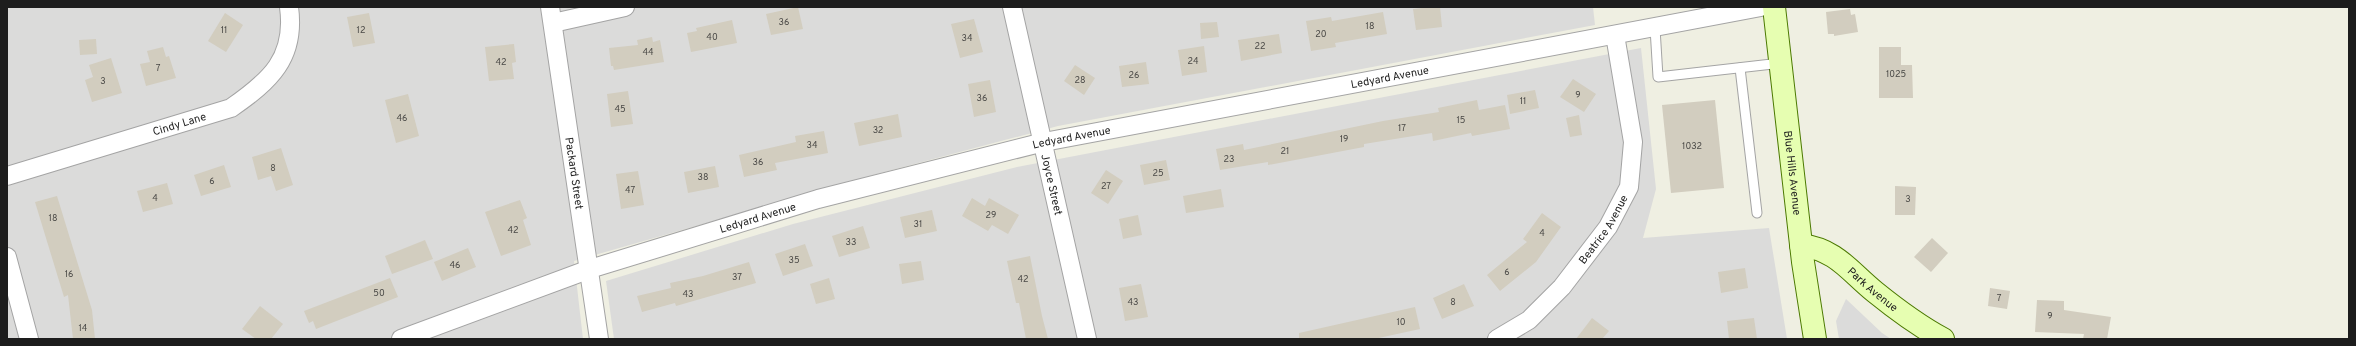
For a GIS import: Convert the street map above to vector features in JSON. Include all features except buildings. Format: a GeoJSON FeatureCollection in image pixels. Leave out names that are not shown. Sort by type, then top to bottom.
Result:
{"type":"FeatureCollection","features":[{"type":"Feature","properties":{"kind":"main road","name":"Blue Hills Avenue"},"geometry":{"type":"LineString","coordinates":[[1774,7],[1801,245],[1815,339]]}},
{"type":"Feature","properties":{"kind":"main road","name":"Park Avenue"},"geometry":{"type":"LineString","coordinates":[[1801,245],[1821,249],[1831,254],[1874,292],[1929,331],[1943,339]]}},
{"type":"Feature","properties":{"kind":"street","name":"Cindy Lane"},"geometry":{"type":"LineString","coordinates":[[7,176],[231,108],[254,92],[277,70],[288,49],[291,21],[289,7]]}},
{"type":"Feature","properties":{"kind":"street"},"geometry":{"type":"LineString","coordinates":[[551,15],[625,7]]}},
{"type":"Feature","properties":{"kind":"street","name":"Joyce Street"},"geometry":{"type":"LineString","coordinates":[[1012,7],[1044,142],[1087,339]]}},
{"type":"Feature","properties":{"kind":"street","name":"Ledyard Avenue"},"geometry":{"type":"LineString","coordinates":[[400,339],[590,269],[818,199],[1044,142],[1761,7]]}},
{"type":"Feature","properties":{"kind":"street","name":"Packard Street"},"geometry":{"type":"LineString","coordinates":[[551,15],[590,269],[599,339]]}},
{"type":"Feature","properties":{"kind":"street","name":"Beatrice Avenue"},"geometry":{"type":"LineString","coordinates":[[1497,339],[1529,320],[1562,287],[1608,227],[1629,187],[1633,142],[1615,35]]}},
{"type":"Feature","properties":{"kind":"street"},"geometry":{"type":"LineString","coordinates":[[7,257],[29,339]]}},
{"type":"Feature","properties":{"kind":"lane"},"geometry":{"type":"LineString","coordinates":[[1655,28],[1658,77],[1781,63]]}},
{"type":"Feature","properties":{"kind":"lane"},"geometry":{"type":"LineString","coordinates":[[1740,68],[1757,213]]}},
{"type":"Feature","properties":{"kind":"shaded area"},"geometry":{"type":"Polygon","coordinates":[[[7,7],[1593,7],[1595,25],[1058,126],[877,174],[574,261],[583,339],[7,339],[7,7]]]}},
{"type":"Feature","properties":{"kind":"shaded area"},"geometry":{"type":"Polygon","coordinates":[[[1641,48],[1656,189],[1643,238],[1769,228],[1787,339],[614,339],[606,281],[793,224],[1017,167],[1641,48]]]}},
{"type":"Feature","properties":{"kind":"shaded area"},"geometry":{"type":"Polygon","coordinates":[[[1846,299],[1882,333],[1891,339],[1839,339],[1836,321],[1846,299]]]}}]}
